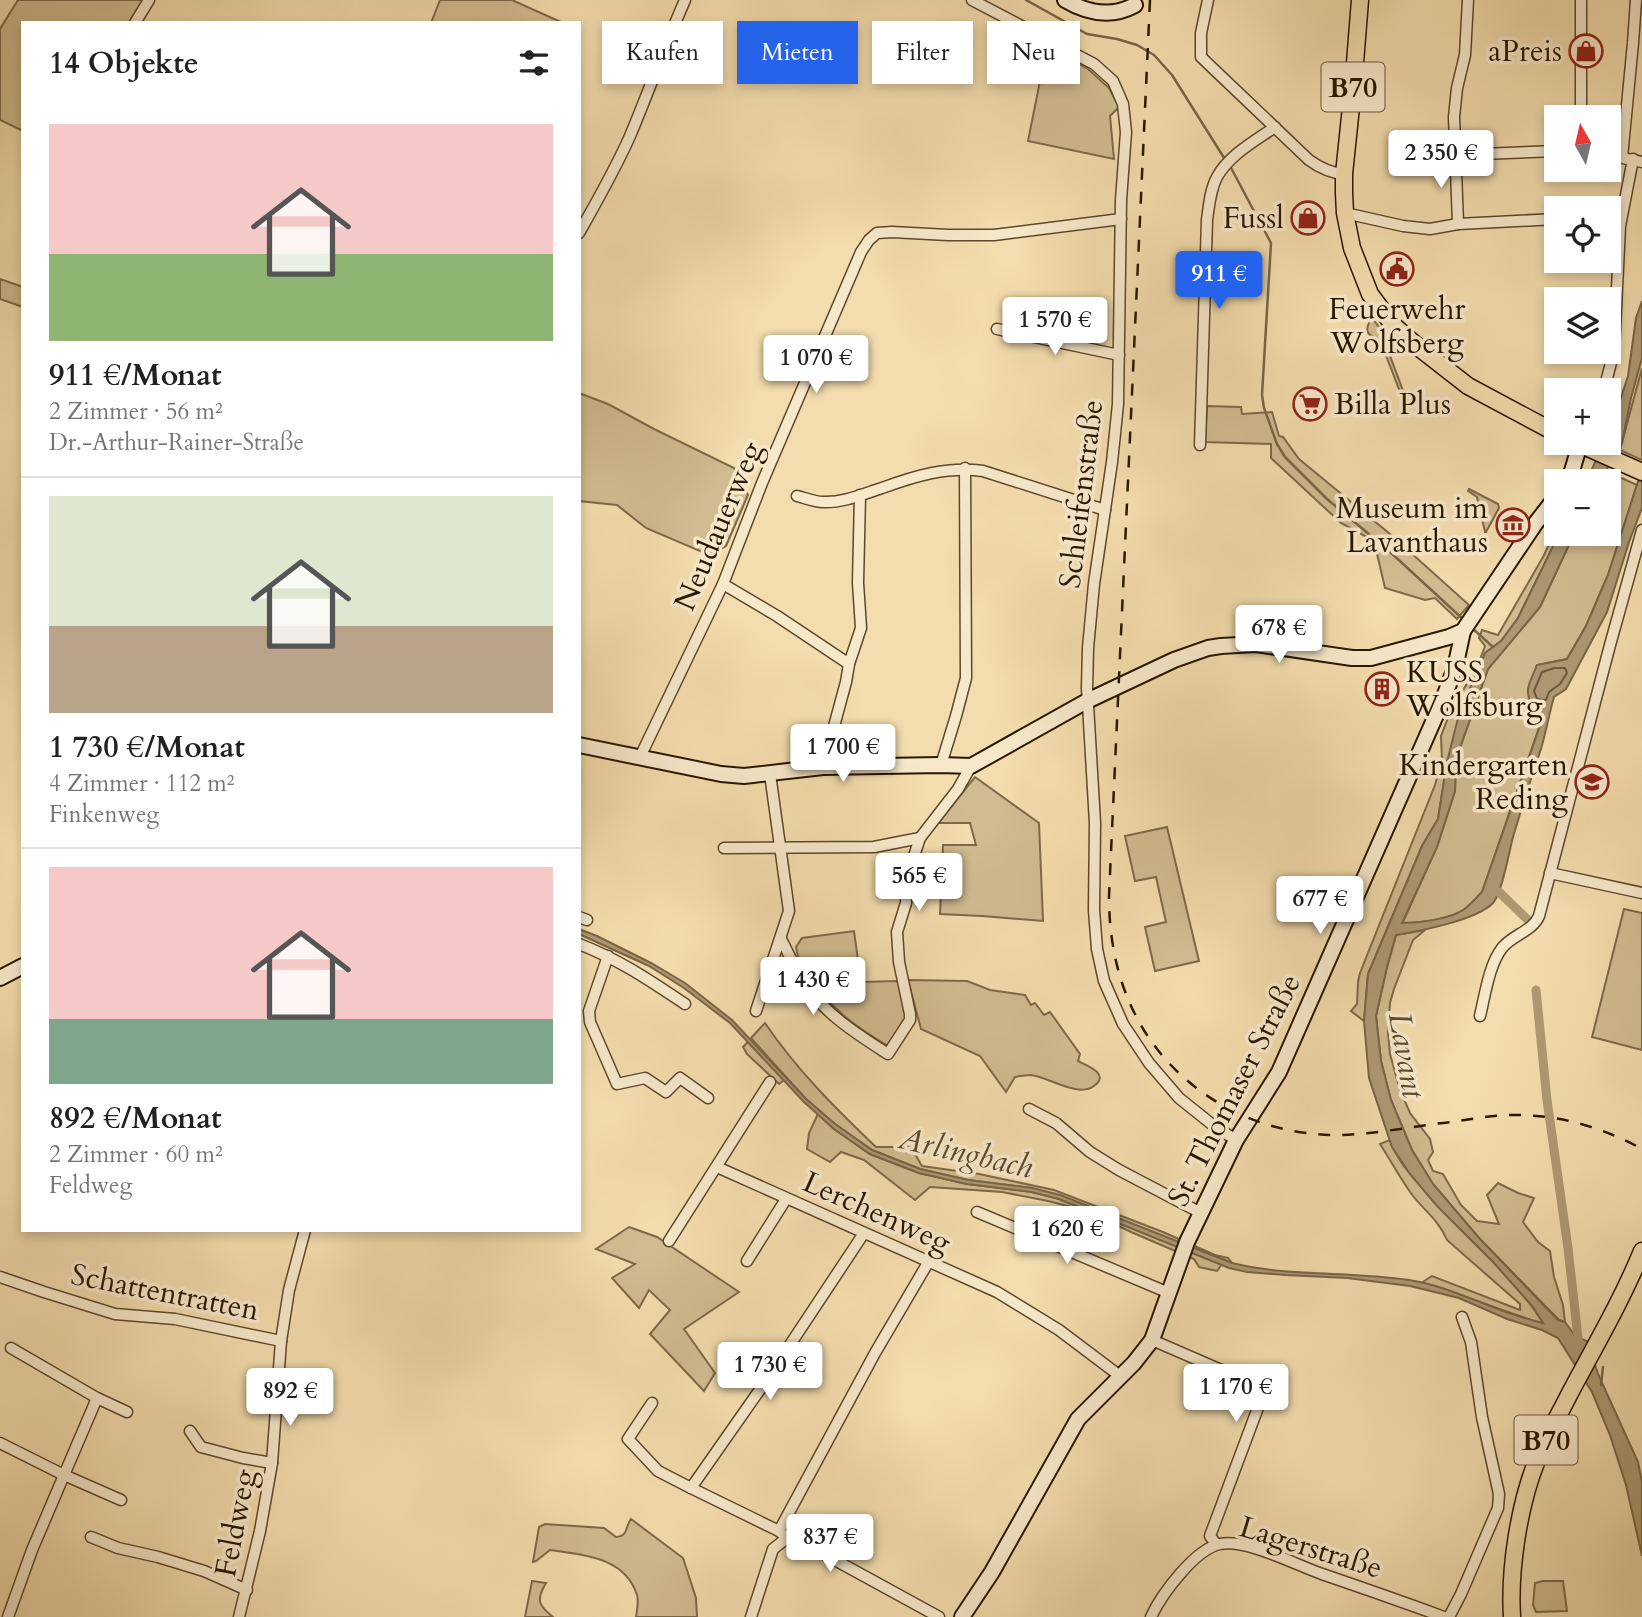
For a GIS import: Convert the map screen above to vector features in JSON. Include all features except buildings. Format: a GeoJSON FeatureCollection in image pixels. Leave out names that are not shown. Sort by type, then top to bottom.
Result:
{"type":"FeatureCollection","features":[{"type":"Feature","properties":{"kind":"main road"},"geometry":{"type":"LineString","coordinates":[[1065,0],[1083,9],[1104,13],[1135,5]]}},
{"type":"Feature","properties":{"kind":"main road","name":"B70"},"geometry":{"type":"LineString","coordinates":[[1360,0],[1344,174],[1345,213],[1352,248],[1363,278],[1393,325],[1418,347],[1468,386],[1544,427]]}},
{"type":"Feature","properties":{"kind":"main road"},"geometry":{"type":"LineString","coordinates":[[1604,455],[1642,472]]}},
{"type":"Feature","properties":{"kind":"main road"},"geometry":{"type":"LineString","coordinates":[[581,746],[721,774],[744,776],[823,767],[971,766],[1087,701],[1174,660],[1208,648],[1256,644],[1352,658],[1371,658],[1463,631],[1544,512]]}},
{"type":"Feature","properties":{"kind":"main road","name":"St. Thomaser Straße"},"geometry":{"type":"LineString","coordinates":[[962,1617],[1015,1534],[1078,1419],[1134,1363],[1152,1340],[1201,1213],[1236,1140],[1279,1072],[1444,697],[1455,668],[1463,631]]}},
{"type":"Feature","properties":{"kind":"main road"},"geometry":{"type":"LineString","coordinates":[[0,978],[21,967]]}},
{"type":"Feature","properties":{"kind":"main road","name":"B70"},"geometry":{"type":"LineString","coordinates":[[1512,1617],[1512,1570],[1526,1496],[1541,1451],[1626,1290],[1642,1251]]}},
{"type":"Feature","properties":{"kind":"street"},"geometry":{"type":"LineString","coordinates":[[136,21],[149,0]]}},
{"type":"Feature","properties":{"kind":"street"},"geometry":{"type":"LineString","coordinates":[[581,230],[603,193],[629,137],[685,0]]}},
{"type":"Feature","properties":{"kind":"street","name":"Schleifenstraße"},"geometry":{"type":"LineString","coordinates":[[972,0],[1102,69],[1122,97],[1126,116],[1121,200],[1118,404],[1088,648],[1087,701],[1095,823],[1094,910],[1097,948],[1104,981],[1123,1024],[1149,1063],[1179,1098],[1205,1120],[1236,1140]]}},
{"type":"Feature","properties":{"kind":"street"},"geometry":{"type":"LineString","coordinates":[[1208,0],[1201,33],[1201,58],[1309,160],[1319,167],[1344,174]]}},
{"type":"Feature","properties":{"kind":"street"},"geometry":{"type":"LineString","coordinates":[[1458,225],[1454,117],[1465,55],[1468,0]]}},
{"type":"Feature","properties":{"kind":"street"},"geometry":{"type":"LineString","coordinates":[[1581,0],[1581,105]]}},
{"type":"Feature","properties":{"kind":"street"},"geometry":{"type":"LineString","coordinates":[[1621,222],[1638,161],[1622,157],[1636,0]]}},
{"type":"Feature","properties":{"kind":"street"},"geometry":{"type":"LineString","coordinates":[[1200,445],[1207,220],[1211,194],[1222,170],[1235,156],[1275,127]]}},
{"type":"Feature","properties":{"kind":"street"},"geometry":{"type":"LineString","coordinates":[[1455,155],[1544,151]]}},
{"type":"Feature","properties":{"kind":"street"},"geometry":{"type":"LineString","coordinates":[[1345,213],[1430,229],[1544,220]]}},
{"type":"Feature","properties":{"kind":"street","name":"Neudauerweg"},"geometry":{"type":"LineString","coordinates":[[640,757],[723,584],[742,531],[861,252],[869,240],[877,233],[994,235],[1121,219]]}},
{"type":"Feature","properties":{"kind":"street"},"geometry":{"type":"LineString","coordinates":[[1607,378],[1614,351],[1618,273]]}},
{"type":"Feature","properties":{"kind":"street"},"geometry":{"type":"LineString","coordinates":[[997,329],[1119,355]]}},
{"type":"Feature","properties":{"kind":"street"},"geometry":{"type":"LineString","coordinates":[[941,765],[966,678],[965,468]]}},
{"type":"Feature","properties":{"kind":"street"},"geometry":{"type":"LineString","coordinates":[[797,496],[822,502],[845,500],[909,478],[965,468],[983,471],[1105,510]]}},
{"type":"Feature","properties":{"kind":"street"},"geometry":{"type":"LineString","coordinates":[[823,767],[861,628],[858,583],[860,495]]}},
{"type":"Feature","properties":{"kind":"street"},"geometry":{"type":"LineString","coordinates":[[1480,1016],[1494,962],[1502,948],[1537,921],[1642,530]]}},
{"type":"Feature","properties":{"kind":"street"},"geometry":{"type":"LineString","coordinates":[[723,584],[777,615],[849,664]]}},
{"type":"Feature","properties":{"kind":"street"},"geometry":{"type":"LineString","coordinates":[[781,939],[801,977],[818,999],[849,1030],[888,1054],[910,1014],[898,962],[897,932],[906,903],[906,880],[920,838],[958,789],[971,766]]}},
{"type":"Feature","properties":{"kind":"street"},"geometry":{"type":"LineString","coordinates":[[756,1010],[789,911],[770,774]]}},
{"type":"Feature","properties":{"kind":"street"},"geometry":{"type":"LineString","coordinates":[[724,848],[874,847],[920,838]]}},
{"type":"Feature","properties":{"kind":"street"},"geometry":{"type":"LineString","coordinates":[[1550,873],[1642,893]]}},
{"type":"Feature","properties":{"kind":"street"},"geometry":{"type":"LineString","coordinates":[[581,945],[632,968],[685,1004]]}},
{"type":"Feature","properties":{"kind":"street"},"geometry":{"type":"LineString","coordinates":[[608,956],[589,1011],[590,1023],[617,1084],[645,1078],[666,1092],[680,1078],[708,1098]]}},
{"type":"Feature","properties":{"kind":"street"},"geometry":{"type":"LineString","coordinates":[[669,1241],[770,1082]]}},
{"type":"Feature","properties":{"kind":"street"},"geometry":{"type":"LineString","coordinates":[[1029,1110],[1056,1123],[1090,1152],[1119,1170],[1201,1213]]}},
{"type":"Feature","properties":{"kind":"street","name":"Lerchenweg"},"geometry":{"type":"LineString","coordinates":[[717,1167],[997,1292],[1059,1330],[1120,1376]]}},
{"type":"Feature","properties":{"kind":"street"},"geometry":{"type":"LineString","coordinates":[[747,1261],[786,1199]]}},
{"type":"Feature","properties":{"kind":"street"},"geometry":{"type":"LineString","coordinates":[[977,1212],[1169,1293]]}},
{"type":"Feature","properties":{"kind":"street","name":"Feldweg"},"geometry":{"type":"LineString","coordinates":[[239,1617],[260,1531],[272,1464],[281,1341],[289,1290],[304,1232]]}},
{"type":"Feature","properties":{"kind":"street"},"geometry":{"type":"LineString","coordinates":[[691,1488],[806,1323],[864,1233]]}},
{"type":"Feature","properties":{"kind":"street"},"geometry":{"type":"LineString","coordinates":[[751,1617],[773,1549],[779,1543],[875,1353],[929,1262]]}},
{"type":"Feature","properties":{"kind":"street","name":"Schattentratten"},"geometry":{"type":"LineString","coordinates":[[0,1277],[115,1314],[175,1320],[281,1341]]}},
{"type":"Feature","properties":{"kind":"street"},"geometry":{"type":"LineString","coordinates":[[1446,1617],[1461,1594],[1498,1508],[1499,1494],[1482,1417],[1471,1342],[1462,1317]]}},
{"type":"Feature","properties":{"kind":"street"},"geometry":{"type":"LineString","coordinates":[[1152,1340],[1265,1389],[1210,1536],[1216,1544]]}},
{"type":"Feature","properties":{"kind":"street"},"geometry":{"type":"LineString","coordinates":[[11,1348],[97,1398],[127,1412]]}},
{"type":"Feature","properties":{"kind":"street"},"geometry":{"type":"LineString","coordinates":[[8,1617],[32,1550],[97,1398]]}},
{"type":"Feature","properties":{"kind":"street"},"geometry":{"type":"LineString","coordinates":[[652,1403],[628,1439],[658,1471],[783,1535],[802,1542],[939,1617]]}},
{"type":"Feature","properties":{"kind":"street"},"geometry":{"type":"LineString","coordinates":[[190,1431],[201,1447],[272,1464]]}},
{"type":"Feature","properties":{"kind":"street"},"geometry":{"type":"LineString","coordinates":[[0,1443],[121,1500]]}},
{"type":"Feature","properties":{"kind":"street"},"geometry":{"type":"LineString","coordinates":[[91,1538],[204,1571],[247,1590]]}},
{"type":"Feature","properties":{"kind":"street","name":"Lagerstraße"},"geometry":{"type":"LineString","coordinates":[[1151,1617],[1179,1575],[1196,1558],[1216,1544],[1230,1543],[1240,1544],[1446,1617]]}},
{"type":"Feature","properties":{"kind":"shaded area"},"geometry":{"type":"Polygon","coordinates":[[[18,0],[144,0],[132,21],[21,21],[21,130],[0,120],[0,29],[18,0]]]}},
{"type":"Feature","properties":{"kind":"shaded area"},"geometry":{"type":"Polygon","coordinates":[[[440,0],[512,0],[559,21],[432,21],[440,0]]]}},
{"type":"Feature","properties":{"kind":"shaded area"},"geometry":{"type":"Polygon","coordinates":[[[1080,65],[1109,88],[1119,107],[1110,116],[1114,159],[1028,141],[1039,84],[1080,84],[1080,65]]]}},
{"type":"Feature","properties":{"kind":"shaded area"},"geometry":{"type":"Polygon","coordinates":[[[0,279],[21,286],[21,306],[0,299],[0,279]]]}},
{"type":"Feature","properties":{"kind":"shaded area"},"geometry":{"type":"Polygon","coordinates":[[[1372,318],[1389,340],[1386,345],[1405,396],[1403,401],[1380,340],[1368,332],[1372,318]]]}},
{"type":"Feature","properties":{"kind":"shaded area"},"geometry":{"type":"Polygon","coordinates":[[[1642,368],[1642,460],[1621,450],[1642,368]]]}},
{"type":"Feature","properties":{"kind":"shaded area"},"geometry":{"type":"Polygon","coordinates":[[[581,394],[608,404],[734,468],[748,495],[726,546],[709,555],[646,528],[617,505],[581,501],[581,394]]]}},
{"type":"Feature","properties":{"kind":"shaded area"},"geometry":{"type":"Polygon","coordinates":[[[1207,406],[1241,407],[1242,414],[1272,412],[1279,436],[1283,437],[1299,459],[1390,534],[1469,605],[1457,619],[1435,598],[1425,600],[1385,588],[1374,541],[1341,523],[1271,458],[1271,444],[1205,442],[1207,406]]]}},
{"type":"Feature","properties":{"kind":"shaded area"},"geometry":{"type":"Polygon","coordinates":[[[1621,478],[1637,485],[1621,535],[1621,478]]]}},
{"type":"Feature","properties":{"kind":"shaded area"},"geometry":{"type":"Polygon","coordinates":[[[1469,489],[1498,504],[1499,508],[1486,532],[1477,497],[1468,491],[1469,489]]]}},
{"type":"Feature","properties":{"kind":"shaded area"},"geometry":{"type":"Polygon","coordinates":[[[1548,546],[1553,546],[1518,618],[1501,641],[1485,653],[1447,762],[1438,819],[1422,846],[1368,974],[1364,1021],[1351,1011],[1357,1004],[1360,973],[1435,785],[1442,760],[1441,736],[1451,710],[1477,667],[1485,646],[1479,638],[1482,630],[1498,635],[1548,546]]]}},
{"type":"Feature","properties":{"kind":"shaded area"},"geometry":{"type":"Polygon","coordinates":[[[1568,546],[1617,546],[1586,626],[1567,659],[1537,665],[1533,676],[1542,719],[1482,892],[1460,912],[1436,920],[1402,924],[1437,847],[1455,791],[1456,759],[1488,669],[1540,607],[1568,546]]]}},
{"type":"Feature","properties":{"kind":"shaded area"},"geometry":{"type":"Polygon","coordinates":[[[975,777],[1039,823],[1043,921],[940,914],[943,845],[976,845],[970,823],[938,823],[975,777]]]}},
{"type":"Feature","properties":{"kind":"shaded area"},"geometry":{"type":"Polygon","coordinates":[[[1167,827],[1199,961],[1155,971],[1145,927],[1166,922],[1156,877],[1135,881],[1125,836],[1167,827]]]}},
{"type":"Feature","properties":{"kind":"shaded area"},"geometry":{"type":"Polygon","coordinates":[[[1624,909],[1642,913],[1642,1050],[1592,1037],[1624,909]]]}},
{"type":"Feature","properties":{"kind":"shaded area"},"geometry":{"type":"Polygon","coordinates":[[[1425,930],[1413,940],[1390,1003],[1390,1054],[1400,1090],[1410,1113],[1430,1139],[1433,1152],[1428,1160],[1433,1171],[1443,1174],[1461,1205],[1477,1221],[1499,1224],[1487,1195],[1498,1183],[1534,1198],[1523,1222],[1538,1242],[1550,1251],[1565,1322],[1559,1320],[1479,1238],[1433,1184],[1412,1150],[1391,1100],[1381,1061],[1376,1016],[1396,935],[1425,930]]]}},
{"type":"Feature","properties":{"kind":"shaded area"},"geometry":{"type":"Polygon","coordinates":[[[854,931],[861,982],[898,981],[906,1012],[905,1020],[888,1046],[833,1006],[815,984],[797,954],[796,947],[802,938],[854,931]]]}},
{"type":"Feature","properties":{"kind":"shaded area"},"geometry":{"type":"Polygon","coordinates":[[[908,980],[967,981],[990,990],[1025,995],[1031,1005],[1035,1003],[1044,1015],[1050,1012],[1080,1054],[1078,1061],[1099,1074],[1099,1082],[1080,1090],[1025,1075],[1015,1077],[1006,1092],[980,1056],[921,1029],[908,980]]]}},
{"type":"Feature","properties":{"kind":"shaded area"},"geometry":{"type":"Polygon","coordinates":[[[765,1023],[817,1088],[876,1147],[911,1147],[922,1166],[979,1174],[1054,1190],[1228,1258],[1232,1263],[1032,1188],[968,1180],[920,1169],[872,1150],[806,1099],[751,1038],[765,1023]]]}},
{"type":"Feature","properties":{"kind":"shaded area"},"geometry":{"type":"Polygon","coordinates":[[[748,1042],[784,1080],[779,1084],[747,1054],[743,1047],[748,1042]]]}},
{"type":"Feature","properties":{"kind":"shaded area"},"geometry":{"type":"Polygon","coordinates":[[[818,1114],[834,1129],[870,1154],[919,1173],[1059,1199],[1222,1264],[1217,1271],[1199,1267],[1194,1259],[1087,1211],[1048,1201],[1002,1192],[930,1187],[915,1200],[864,1160],[841,1152],[830,1162],[807,1149],[809,1133],[818,1114]]]}},
{"type":"Feature","properties":{"kind":"shaded area"},"geometry":{"type":"Polygon","coordinates":[[[1390,1140],[1414,1179],[1502,1271],[1544,1324],[1421,1283],[1432,1276],[1520,1310],[1520,1304],[1447,1240],[1436,1222],[1413,1196],[1380,1144],[1390,1140]]]}},
{"type":"Feature","properties":{"kind":"shaded area"},"geometry":{"type":"Polygon","coordinates":[[[629,1227],[657,1237],[739,1292],[684,1329],[715,1373],[704,1391],[650,1334],[670,1310],[649,1290],[639,1308],[612,1278],[635,1264],[596,1249],[629,1227]]]}},
{"type":"Feature","properties":{"kind":"shaded area"},"geometry":{"type":"Polygon","coordinates":[[[631,1519],[683,1558],[696,1598],[697,1617],[636,1617],[638,1598],[631,1582],[613,1565],[602,1560],[550,1550],[533,1562],[539,1527],[545,1524],[604,1528],[616,1537],[625,1533],[631,1519]]]}},
{"type":"Feature","properties":{"kind":"shaded area"},"geometry":{"type":"Polygon","coordinates":[[[532,1581],[546,1583],[540,1602],[553,1617],[525,1617],[532,1581]]]}},
{"type":"Feature","properties":{"kind":"shaded area"},"geometry":{"type":"Polygon","coordinates":[[[1563,1581],[1567,1611],[1536,1612],[1533,1605],[1535,1583],[1563,1581]]]}},
{"type":"Feature","properties":{"kind":"water"},"geometry":{"type":"Polygon","coordinates":[[[1642,301],[1642,358],[1621,445],[1621,398],[1628,376],[1636,318],[1642,301]]]}},
{"type":"Feature","properties":{"kind":"water"},"geometry":{"type":"Polygon","coordinates":[[[1598,455],[1615,455],[1607,469],[1592,469],[1598,455]]]}},
{"type":"Feature","properties":{"kind":"water"},"geometry":{"type":"Polygon","coordinates":[[[1642,469],[1642,508],[1607,612],[1566,689],[1554,697],[1496,898],[1485,909],[1462,920],[1396,935],[1376,1016],[1381,1061],[1391,1100],[1412,1150],[1433,1184],[1479,1238],[1558,1320],[1565,1322],[1576,1337],[1587,1341],[1598,1374],[1638,1462],[1642,1482],[1642,1556],[1626,1485],[1610,1435],[1592,1392],[1558,1338],[1459,1298],[1410,1286],[1347,1278],[1247,1272],[1229,1268],[1059,1199],[919,1173],[870,1154],[834,1129],[804,1102],[730,1023],[684,988],[649,966],[581,935],[581,930],[597,936],[685,983],[732,1020],[806,1099],[872,1150],[920,1169],[1060,1195],[1232,1263],[1275,1270],[1387,1277],[1422,1282],[1543,1323],[1533,1307],[1493,1262],[1437,1206],[1392,1147],[1369,1078],[1364,1021],[1368,974],[1422,846],[1438,819],[1447,762],[1459,714],[1485,653],[1501,641],[1518,618],[1553,546],[1568,546],[1540,607],[1488,669],[1456,759],[1455,791],[1437,847],[1402,923],[1453,915],[1466,908],[1482,892],[1542,720],[1540,707],[1532,705],[1529,699],[1530,680],[1537,665],[1567,659],[1586,626],[1617,546],[1621,546],[1621,534],[1642,469]]]}},
{"type":"Feature","properties":{"kind":"waterway"},"geometry":{"type":"LineString","coordinates":[[1026,0],[1087,34],[1137,45],[1154,55],[1172,75],[1226,161]]}},
{"type":"Feature","properties":{"kind":"waterway"},"geometry":{"type":"LineString","coordinates":[[1230,166],[1271,243],[1262,395],[1277,444],[1285,457],[1327,499],[1389,551],[1465,621]]}},
{"type":"Feature","properties":{"kind":"waterway"},"geometry":{"type":"LineString","coordinates":[[1472,628],[1493,647]]}},
{"type":"Feature","properties":{"kind":"waterway"},"geometry":{"type":"LineString","coordinates":[[1491,888],[1527,919]]}},
{"type":"Feature","properties":{"kind":"waterway"},"geometry":{"type":"LineString","coordinates":[[1536,990],[1547,1100],[1579,1347]]}},
{"type":"Feature","properties":{"kind":"waterway"},"geometry":{"type":"LineString","coordinates":[[1601,1385],[1603,1367]]}},
{"type":"Feature","properties":{"kind":"railway"},"geometry":{"type":"LineString","coordinates":[[1150,0],[1109,896],[1112,942],[1131,1006],[1153,1044],[1185,1079],[1225,1106],[1269,1125],[1292,1131],[1340,1135],[1382,1132],[1491,1116],[1548,1117],[1612,1134],[1642,1149]]}},
{"type":"Feature","properties":{"kind":"place","name":"aPreis"},"geometry":{"type":"Point","coordinates":[1586,51]}},
{"type":"Feature","properties":{"kind":"place","name":"Fussl"},"geometry":{"type":"Point","coordinates":[1308,218]}},
{"type":"Feature","properties":{"kind":"place","name":"Feuerwehr Wolfsberg"},"geometry":{"type":"Point","coordinates":[1397,269]}},
{"type":"Feature","properties":{"kind":"place","name":"Billa Plus"},"geometry":{"type":"Point","coordinates":[1310,404]}},
{"type":"Feature","properties":{"kind":"place","name":"Museum im Lavanthaus"},"geometry":{"type":"Point","coordinates":[1513,525]}},
{"type":"Feature","properties":{"kind":"place","name":"KUSS Wolfsburg"},"geometry":{"type":"Point","coordinates":[1382,689]}},
{"type":"Feature","properties":{"kind":"place","name":"Kindergarten Reding"},"geometry":{"type":"Point","coordinates":[1592,782]}},
{"type":"Feature","properties":{"kind":"water label","name":"Lavant"},"geometry":{"type":"Point","coordinates":[1407,1055]}},
{"type":"Feature","properties":{"kind":"water label","name":"Arlingbach"},"geometry":{"type":"Point","coordinates":[966,1152]}}]}
